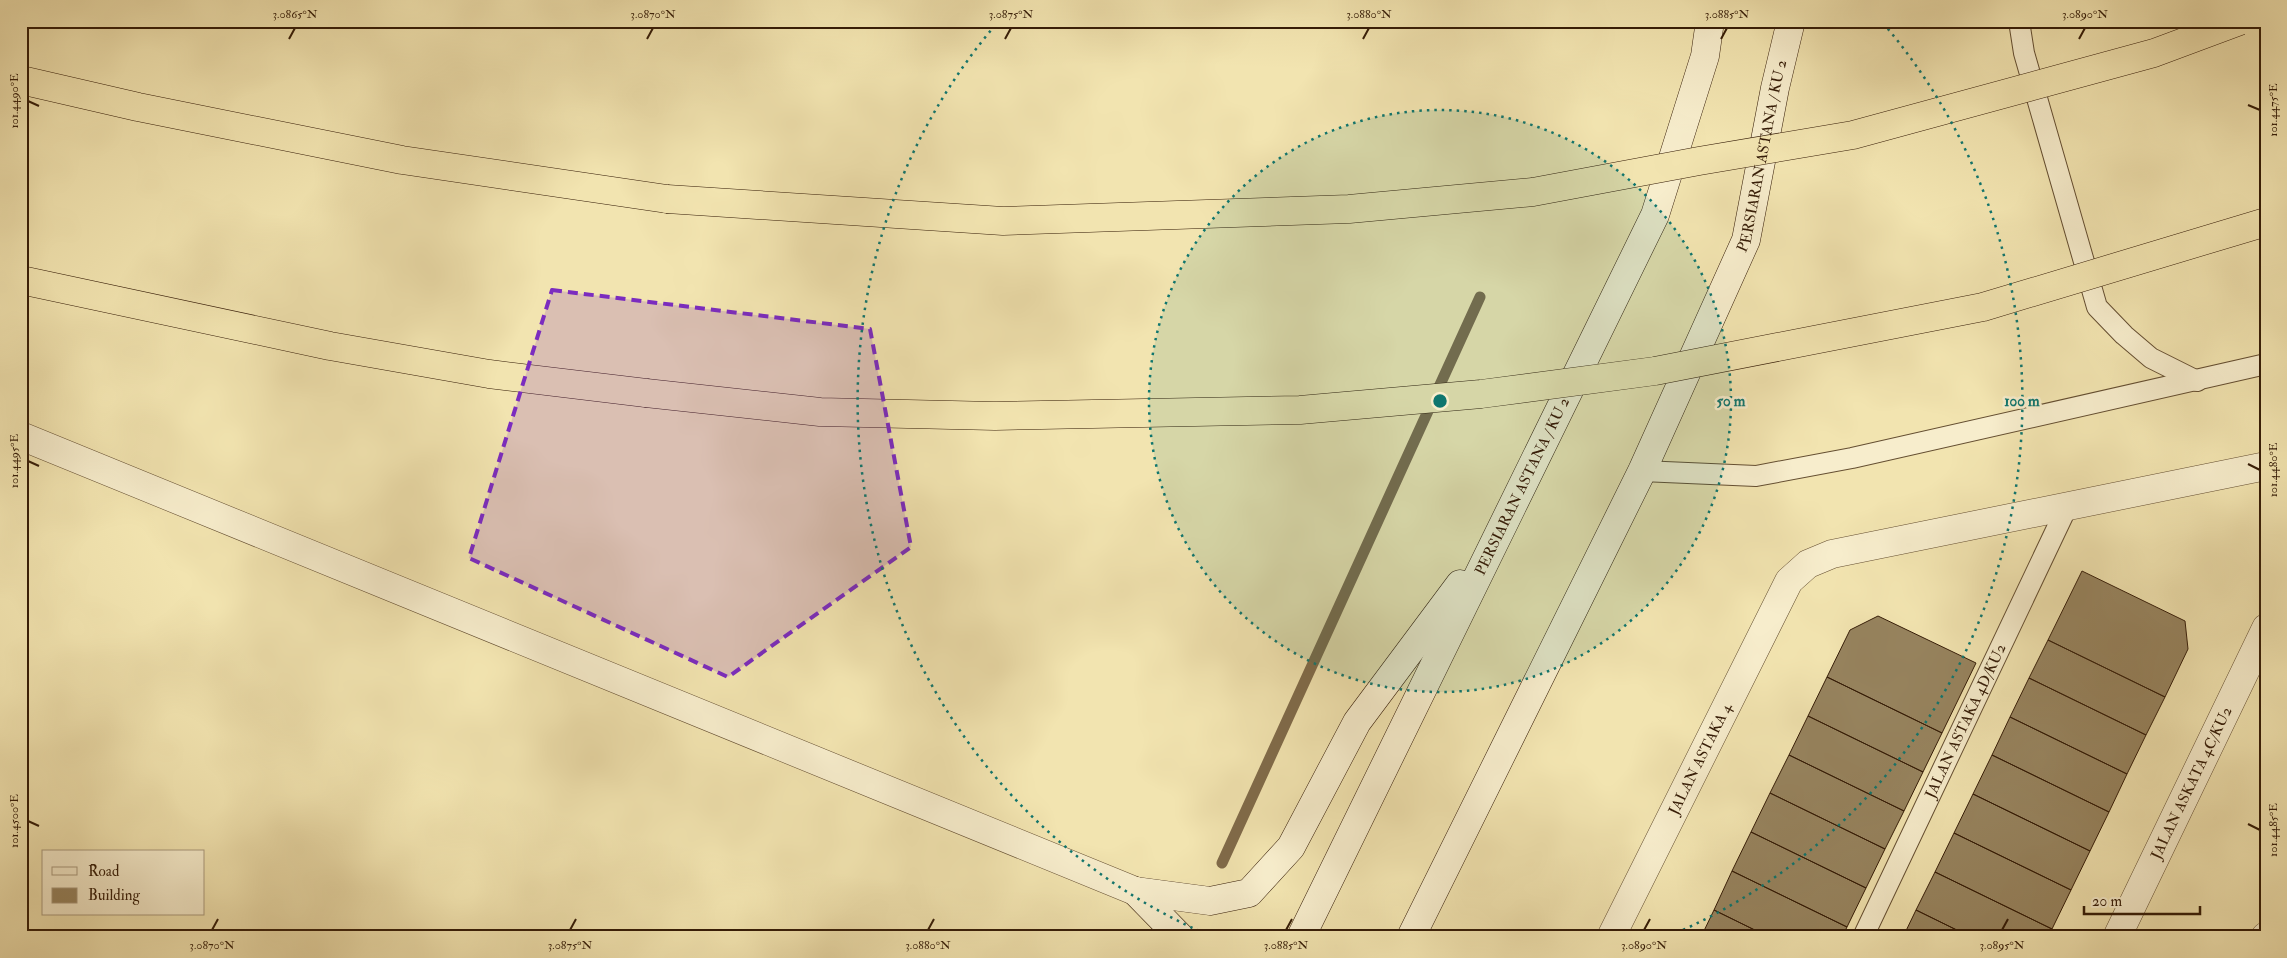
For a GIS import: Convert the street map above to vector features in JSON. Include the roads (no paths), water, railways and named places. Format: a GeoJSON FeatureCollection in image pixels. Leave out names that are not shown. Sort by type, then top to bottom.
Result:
{"type":"FeatureCollection","features":[{"type":"Feature","properties":{"kind":"highway"},"geometry":{"type":"LineString","coordinates":[[21,80],[138,107],[402,160],[667,199],[1003,221],[1349,209],[1533,192],[1699,160],[1853,135],[2154,53],[2240,21]]}},
{"type":"Feature","properties":{"kind":"highway"},"geometry":{"type":"LineString","coordinates":[[21,280],[330,346],[489,374],[820,412],[995,416],[1300,410],[1481,394],[1655,371],[1983,307],[2266,222]]}},
{"type":"Feature","properties":{"kind":"street","name":"PERSIARAN ASTANA / KU 2"},"geometry":{"type":"LineString","coordinates":[[1301,937],[1655,215],[1705,56],[1710,21]]}},
{"type":"Feature","properties":{"kind":"street","name":"PERSIARAN ASTANA / KU 2"},"geometry":{"type":"LineString","coordinates":[[1411,937],[1642,471],[1746,240],[1775,88],[1791,21]]}},
{"type":"Feature","properties":{"kind":"street"},"geometry":{"type":"LineString","coordinates":[[21,436],[1135,891],[1210,901],[1249,893],[1291,847],[1356,722],[1499,532]]}},
{"type":"Feature","properties":{"kind":"street"},"geometry":{"type":"LineString","coordinates":[[2067,507],[2266,466]]}},
{"type":"Feature","properties":{"kind":"street","name":"JALAN ASTAKA 4"},"geometry":{"type":"LineString","coordinates":[[1611,937],[1789,581],[1808,564],[1832,554],[2067,507]]}},
{"type":"Feature","properties":{"kind":"street","name":"JALAN ASKATA 4C/KU2"},"geometry":{"type":"LineString","coordinates":[[2117,937],[2266,628]]}},
{"type":"Feature","properties":{"kind":"street"},"geometry":{"type":"LineString","coordinates":[[1135,891],[1180,937]]}},
{"type":"Feature","properties":{"kind":"lane"},"geometry":{"type":"LineString","coordinates":[[2019,21],[2024,53],[2097,307],[2150,358],[2197,381]]}},
{"type":"Feature","properties":{"kind":"lane"},"geometry":{"type":"LineString","coordinates":[[1642,471],[1756,476],[1852,458],[2266,364]]}},
{"type":"Feature","properties":{"kind":"lane","name":"JALAN ASTAKA 4D/KU2"},"geometry":{"type":"LineString","coordinates":[[1863,937],[2067,507]]}},
{"type":"Feature","properties":{"kind":"waterway"},"geometry":{"type":"LineString","coordinates":[[1222,863],[1480,297]]}}]}
